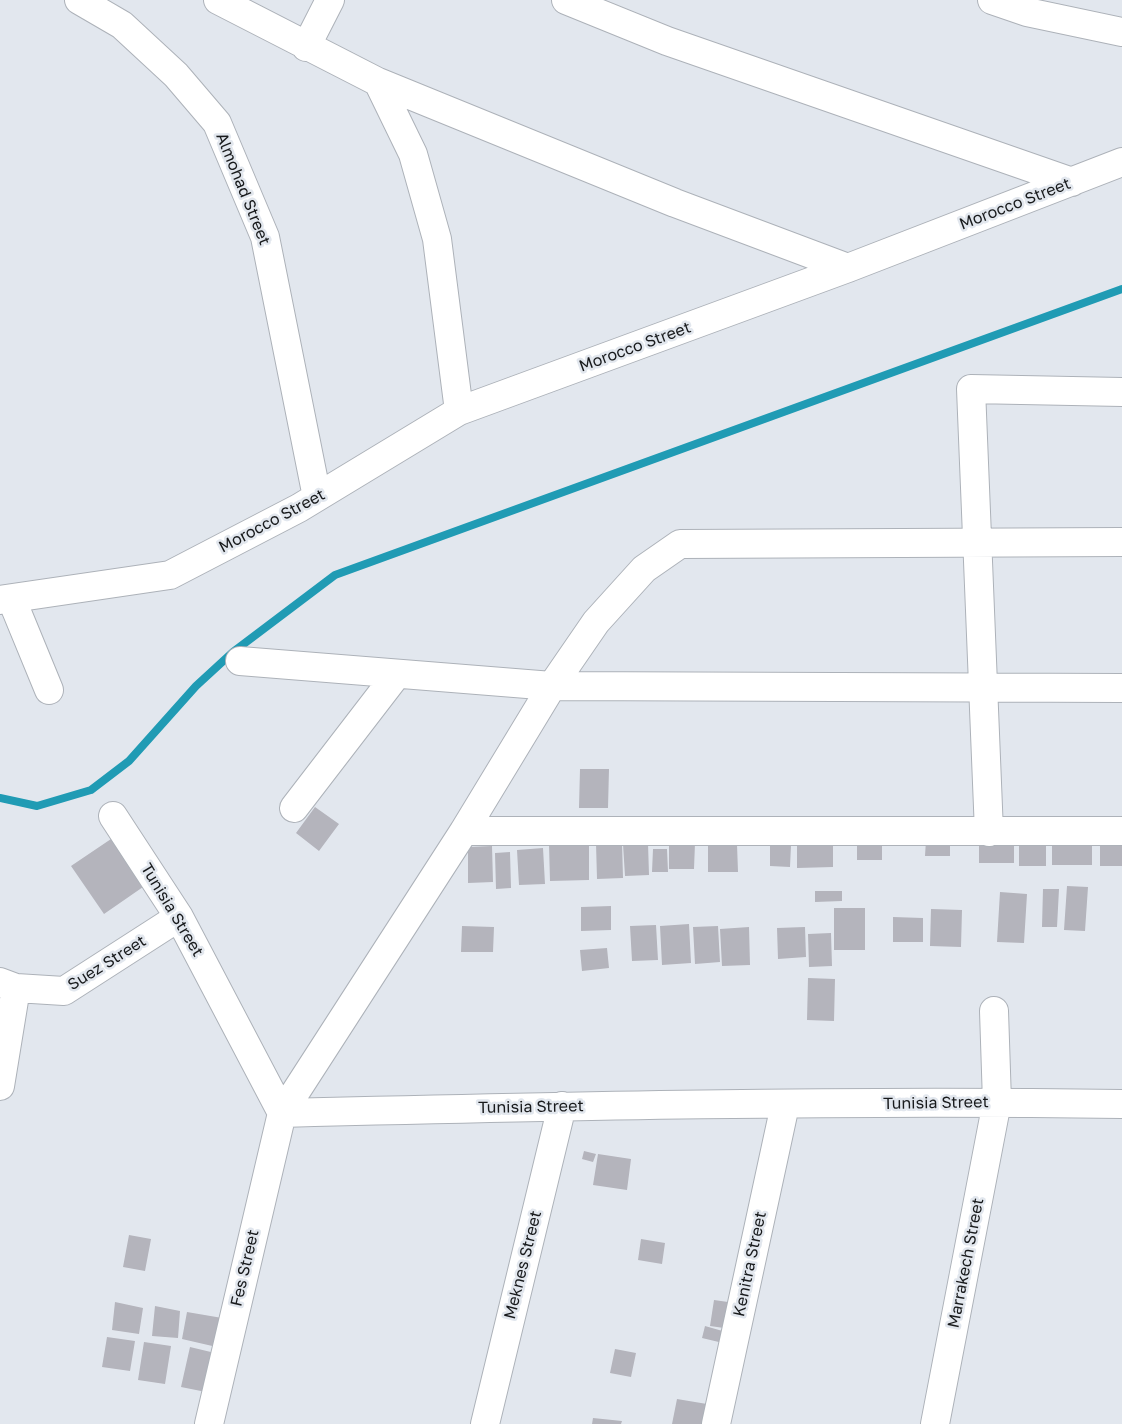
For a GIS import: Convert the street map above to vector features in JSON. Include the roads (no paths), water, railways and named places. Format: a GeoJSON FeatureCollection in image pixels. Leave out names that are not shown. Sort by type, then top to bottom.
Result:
{"type":"FeatureCollection","features":[{"type":"Feature","properties":{"kind":"street","name":"Almohad Street"},"geometry":{"type":"LineString","coordinates":[[79,0],[122,25],[176,75],[217,124],[266,237],[317,497]]}},
{"type":"Feature","properties":{"kind":"street"},"geometry":{"type":"LineString","coordinates":[[218,0],[306,47],[378,82],[676,203],[848,268]]}},
{"type":"Feature","properties":{"kind":"street"},"geometry":{"type":"LineString","coordinates":[[306,47],[330,0]]}},
{"type":"Feature","properties":{"kind":"street"},"geometry":{"type":"LineString","coordinates":[[566,0],[667,41],[1072,182]]}},
{"type":"Feature","properties":{"kind":"street"},"geometry":{"type":"LineString","coordinates":[[992,0],[1027,12],[1122,32]]}},
{"type":"Feature","properties":{"kind":"street"},"geometry":{"type":"LineString","coordinates":[[378,82],[413,154],[437,239],[459,411]]}},
{"type":"Feature","properties":{"kind":"street","name":"Morocco Street"},"geometry":{"type":"LineString","coordinates":[[6,600],[170,575],[317,497],[459,411],[848,268],[1122,162]]}},
{"type":"Feature","properties":{"kind":"street"},"geometry":{"type":"LineString","coordinates":[[989,832],[979,543],[971,389],[1122,392]]}},
{"type":"Feature","properties":{"kind":"street","name":"Fes Street"},"geometry":{"type":"LineString","coordinates":[[209,1424],[282,1113],[464,830],[552,686],[596,622],[644,569],[680,544],[1122,542]]}},
{"type":"Feature","properties":{"kind":"street"},"geometry":{"type":"LineString","coordinates":[[6,600],[49,690]]}},
{"type":"Feature","properties":{"kind":"street"},"geometry":{"type":"LineString","coordinates":[[240,662],[552,686],[1122,688]]}},
{"type":"Feature","properties":{"kind":"street"},"geometry":{"type":"LineString","coordinates":[[294,808],[397,674]]}},
{"type":"Feature","properties":{"kind":"street","name":"Tunisia Street"},"geometry":{"type":"LineString","coordinates":[[113,816],[179,916],[282,1113],[562,1106],[997,1102],[1122,1104]]}},
{"type":"Feature","properties":{"kind":"street"},"geometry":{"type":"LineString","coordinates":[[464,830],[1122,831]]}},
{"type":"Feature","properties":{"kind":"street","name":"Suez Street"},"geometry":{"type":"LineString","coordinates":[[8,985],[64,991],[179,916]]}},
{"type":"Feature","properties":{"kind":"street"},"geometry":{"type":"LineString","coordinates":[[0,1086],[8,985]]}},
{"type":"Feature","properties":{"kind":"street","name":"Marrakech Street"},"geometry":{"type":"LineString","coordinates":[[936,1424],[997,1102],[994,1011]]}},
{"type":"Feature","properties":{"kind":"street","name":"Kenitra Street"},"geometry":{"type":"LineString","coordinates":[[716,1424],[785,1104]]}},
{"type":"Feature","properties":{"kind":"street","name":"Meknes Street"},"geometry":{"type":"LineString","coordinates":[[485,1424],[562,1106]]}},
{"type":"Feature","properties":{"kind":"waterway"},"geometry":{"type":"LineString","coordinates":[[0,798],[37,806],[91,790],[129,761],[196,686],[233,652],[335,575],[1122,289]]}}]}
